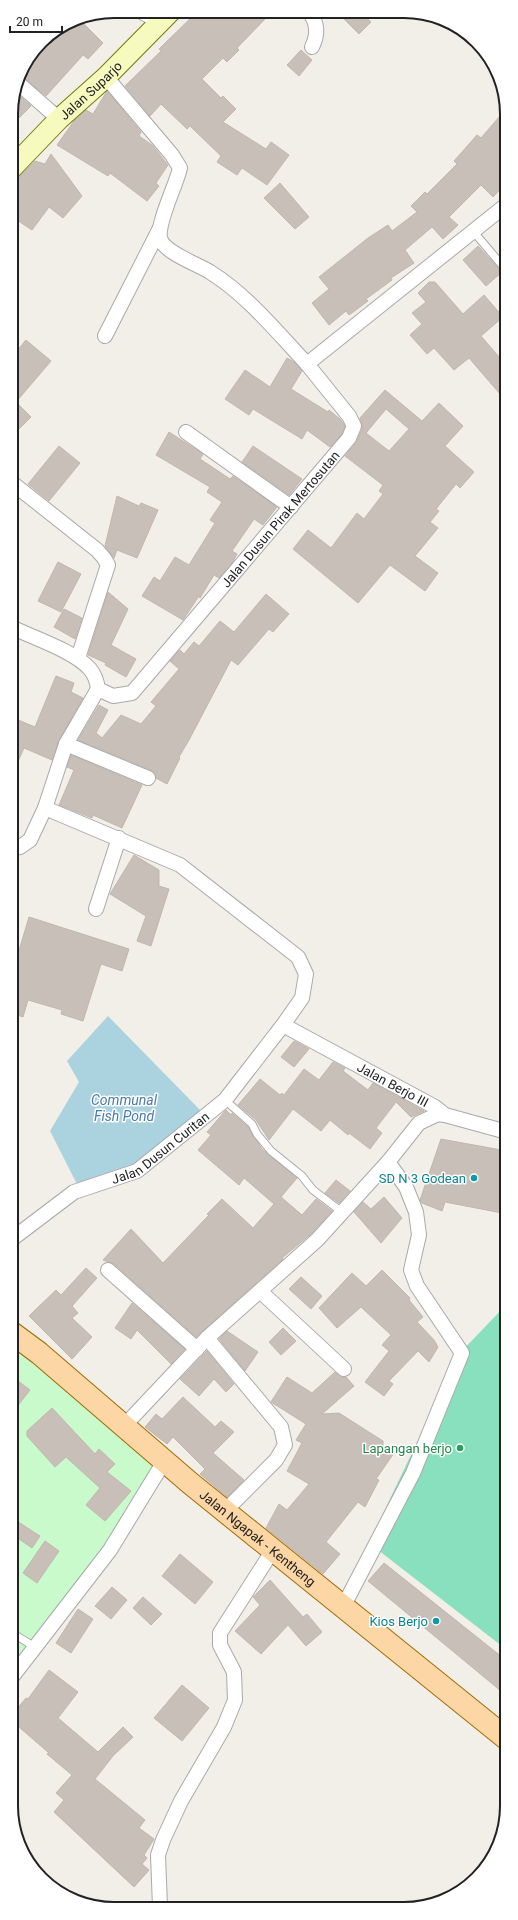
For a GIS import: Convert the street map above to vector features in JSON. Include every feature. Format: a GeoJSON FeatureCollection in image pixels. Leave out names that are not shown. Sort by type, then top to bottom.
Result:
{"type":"FeatureCollection","features":[{"type":"Feature","properties":{"kind":"main road","name":"Jalan Suparjo"},"geometry":{"type":"LineString","coordinates":[[18,162],[60,119],[106,77],[164,18]]}},
{"type":"Feature","properties":{"kind":"main road","name":"Jalan Ngapak - Kentheng"},"geometry":{"type":"LineString","coordinates":[[18,1337],[39,1353],[225,1512],[500,1733]]}},
{"type":"Feature","properties":{"kind":"street"},"geometry":{"type":"LineString","coordinates":[[312,47],[316,40],[316,20],[314,18]]}},
{"type":"Feature","properties":{"kind":"street"},"geometry":{"type":"LineString","coordinates":[[106,77],[172,155],[180,168],[160,227],[106,336]]}},
{"type":"Feature","properties":{"kind":"street"},"geometry":{"type":"LineString","coordinates":[[22,86],[60,119]]}},
{"type":"Feature","properties":{"kind":"street"},"geometry":{"type":"LineString","coordinates":[[160,227],[160,239],[166,247],[209,271],[232,288],[308,364],[500,210]]}},
{"type":"Feature","properties":{"kind":"street","name":"Jalan Dusun Pirak Mertosutan"},"geometry":{"type":"LineString","coordinates":[[98,689],[113,696],[132,693],[349,438],[354,426],[349,416],[308,364]]}},
{"type":"Feature","properties":{"kind":"street"},"geometry":{"type":"LineString","coordinates":[[186,432],[291,507]]}},
{"type":"Feature","properties":{"kind":"street"},"geometry":{"type":"LineString","coordinates":[[18,488],[97,550],[108,565],[78,658]]}},
{"type":"Feature","properties":{"kind":"street"},"geometry":{"type":"LineString","coordinates":[[18,630],[78,658],[91,670],[96,678],[98,689],[66,744],[45,808],[30,840],[18,847]]}},
{"type":"Feature","properties":{"kind":"street"},"geometry":{"type":"LineString","coordinates":[[66,744],[148,778]]}},
{"type":"Feature","properties":{"kind":"street","name":"Jalan Dusun Curitan"},"geometry":{"type":"LineString","coordinates":[[18,1234],[74,1192],[137,1171],[225,1100],[302,998],[306,974],[298,957],[180,865],[45,808]]}},
{"type":"Feature","properties":{"kind":"street"},"geometry":{"type":"LineString","coordinates":[[96,909],[119,838]]}},
{"type":"Feature","properties":{"kind":"street","name":"Jalan Berjo III"},"geometry":{"type":"LineString","coordinates":[[283,1025],[435,1107],[445,1115],[500,1130]]}},
{"type":"Feature","properties":{"kind":"street"},"geometry":{"type":"LineString","coordinates":[[124,1426],[207,1338],[317,1240],[388,1162],[419,1123],[438,1114],[445,1115]]}},
{"type":"Feature","properties":{"kind":"street"},"geometry":{"type":"LineString","coordinates":[[343,1607],[413,1473],[462,1353],[417,1286],[410,1270],[419,1235],[416,1212],[406,1187],[388,1162]]}},
{"type":"Feature","properties":{"kind":"street"},"geometry":{"type":"LineString","coordinates":[[108,1270],[197,1349]]}},
{"type":"Feature","properties":{"kind":"street"},"geometry":{"type":"LineString","coordinates":[[260,1291],[344,1368]]}},
{"type":"Feature","properties":{"kind":"street"},"geometry":{"type":"LineString","coordinates":[[207,1338],[280,1427],[285,1445],[276,1460],[225,1512]]}},
{"type":"Feature","properties":{"kind":"street"},"geometry":{"type":"LineString","coordinates":[[18,1669],[110,1550],[165,1460]]}},
{"type":"Feature","properties":{"kind":"street"},"geometry":{"type":"LineString","coordinates":[[160,1902],[158,1855],[163,1840],[182,1801],[224,1727],[236,1700],[234,1672],[220,1645],[220,1633],[273,1550]]}},
{"type":"Feature","properties":{"kind":"lane"},"geometry":{"type":"LineString","coordinates":[[473,231],[500,263]]}},
{"type":"Feature","properties":{"kind":"lane"},"geometry":{"type":"LineString","coordinates":[[225,1100],[252,1124],[257,1134],[271,1151],[302,1176],[313,1190],[342,1212]]}},
{"type":"Feature","properties":{"kind":"lane"},"geometry":{"type":"LineString","coordinates":[[18,1637],[35,1647]]}},
{"type":"Feature","properties":{"kind":"green space","name":"Lapangan berjo"},"geometry":{"type":"Polygon","coordinates":[[[500,1311],[500,1645],[369,1543],[459,1354],[500,1311]]]}},
{"type":"Feature","properties":{"kind":"green space"},"geometry":{"type":"Polygon","coordinates":[[[18,1340],[165,1460],[110,1550],[18,1665],[18,1340]]]}},
{"type":"Feature","properties":{"kind":"water","name":"Communal Fish Pond"},"geometry":{"type":"Polygon","coordinates":[[[108,1016],[201,1111],[136,1168],[79,1188],[50,1131],[79,1082],[67,1061],[108,1016]]]}},
{"type":"Feature","properties":{"kind":"building"},"geometry":{"type":"Polygon","coordinates":[[[191,18],[265,19],[237,48],[239,50],[227,62],[223,58],[202,79],[221,98],[223,96],[236,109],[223,122],[266,149],[271,142],[289,155],[267,185],[242,168],[237,175],[217,162],[221,156],[190,126],[187,129],[161,104],[150,116],[125,86],[161,51],[159,49],[191,18]]]}},
{"type":"Feature","properties":{"kind":"building"},"geometry":{"type":"Polygon","coordinates":[[[343,18],[367,18],[371,22],[359,34],[343,18]]]}},
{"type":"Feature","properties":{"kind":"building"},"geometry":{"type":"Polygon","coordinates":[[[83,23],[103,43],[88,59],[83,55],[46,96],[25,79],[31,66],[51,42],[61,34],[83,23]]]}},
{"type":"Feature","properties":{"kind":"building"},"geometry":{"type":"Polygon","coordinates":[[[301,50],[312,60],[299,76],[287,65],[301,50]]]}},
{"type":"Feature","properties":{"kind":"building"},"geometry":{"type":"Polygon","coordinates":[[[107,91],[141,132],[139,136],[152,145],[168,165],[156,183],[159,186],[147,201],[110,173],[108,176],[57,145],[74,121],[86,110],[93,114],[107,91]]]}},
{"type":"Feature","properties":{"kind":"building"},"geometry":{"type":"Polygon","coordinates":[[[20,96],[31,106],[18,119],[20,96]]]}},
{"type":"Feature","properties":{"kind":"building"},"geometry":{"type":"Polygon","coordinates":[[[500,116],[500,189],[493,197],[481,185],[449,217],[458,225],[443,239],[432,227],[405,250],[414,263],[391,278],[392,280],[366,299],[368,301],[349,315],[346,311],[329,325],[312,303],[329,289],[319,277],[368,238],[388,225],[392,231],[417,212],[411,206],[425,192],[427,194],[457,164],[454,161],[477,135],[481,138],[500,116]]]}},
{"type":"Feature","properties":{"kind":"building"},"geometry":{"type":"Polygon","coordinates":[[[51,154],[82,196],[63,218],[49,207],[32,230],[18,221],[18,177],[35,161],[45,164],[51,154]]]}},
{"type":"Feature","properties":{"kind":"building"},"geometry":{"type":"Polygon","coordinates":[[[280,183],[309,217],[295,229],[264,198],[280,183]]]}},
{"type":"Feature","properties":{"kind":"building"},"geometry":{"type":"Polygon","coordinates":[[[478,246],[500,270],[500,274],[486,286],[463,260],[478,246]]]}},
{"type":"Feature","properties":{"kind":"building"},"geometry":{"type":"Polygon","coordinates":[[[429,282],[435,282],[463,314],[484,295],[500,314],[500,320],[481,336],[500,358],[500,394],[469,358],[454,370],[434,348],[427,354],[410,335],[422,324],[412,313],[426,302],[418,293],[429,282]]]}},
{"type":"Feature","properties":{"kind":"building"},"geometry":{"type":"Polygon","coordinates":[[[26,340],[51,361],[18,400],[18,350],[26,340]]]}},
{"type":"Feature","properties":{"kind":"building"},"geometry":{"type":"Polygon","coordinates":[[[287,358],[294,362],[302,371],[291,389],[328,412],[329,410],[340,419],[345,426],[342,434],[330,447],[307,430],[302,439],[253,409],[249,415],[225,399],[245,370],[270,387],[287,358]]]}},
{"type":"Feature","properties":{"kind":"building"},"geometry":{"type":"Polygon","coordinates":[[[385,390],[422,421],[439,403],[463,426],[445,446],[474,472],[460,488],[456,484],[436,509],[439,511],[430,522],[438,528],[415,556],[438,573],[425,591],[390,565],[358,603],[293,549],[308,530],[331,548],[357,513],[364,519],[383,494],[379,491],[383,485],[345,456],[356,443],[362,429],[360,418],[385,390]],[[386,409],[366,433],[389,451],[409,429],[386,409]]]}},
{"type":"Feature","properties":{"kind":"building"},"geometry":{"type":"Polygon","coordinates":[[[18,404],[31,417],[18,430],[18,404]]]}},
{"type":"Feature","properties":{"kind":"building"},"geometry":{"type":"Polygon","coordinates":[[[169,432],[203,454],[200,459],[230,479],[233,476],[277,507],[263,525],[254,519],[232,551],[237,554],[232,563],[219,578],[214,575],[200,598],[199,596],[183,620],[142,596],[154,577],[160,581],[175,557],[189,565],[215,523],[210,520],[222,502],[207,492],[210,487],[156,455],[169,432]]]}},
{"type":"Feature","properties":{"kind":"building"},"geometry":{"type":"Polygon","coordinates":[[[59,446],[80,463],[49,501],[28,484],[59,446]]]}},
{"type":"Feature","properties":{"kind":"building"},"geometry":{"type":"Polygon","coordinates":[[[253,446],[302,479],[289,495],[242,462],[253,446]]]}},
{"type":"Feature","properties":{"kind":"building"},"geometry":{"type":"Polygon","coordinates":[[[117,496],[139,506],[141,503],[158,510],[137,558],[117,550],[114,558],[105,546],[117,496]]]}},
{"type":"Feature","properties":{"kind":"building"},"geometry":{"type":"Polygon","coordinates":[[[58,562],[81,574],[61,612],[38,601],[58,562]]]}},
{"type":"Feature","properties":{"kind":"building"},"geometry":{"type":"Polygon","coordinates":[[[108,592],[128,609],[111,645],[136,659],[126,677],[105,665],[106,663],[88,655],[108,592]]]}},
{"type":"Feature","properties":{"kind":"building"},"geometry":{"type":"Polygon","coordinates":[[[266,594],[289,614],[273,632],[269,629],[238,665],[231,660],[179,757],[180,758],[167,784],[156,778],[155,773],[151,770],[78,740],[99,705],[108,710],[96,733],[102,738],[121,715],[141,724],[156,706],[151,702],[179,669],[170,661],[180,650],[184,654],[194,642],[199,646],[220,621],[234,632],[266,594]]]}},
{"type":"Feature","properties":{"kind":"building"},"geometry":{"type":"Polygon","coordinates":[[[64,609],[82,618],[75,639],[54,627],[64,609]]]}},
{"type":"Feature","properties":{"kind":"building"},"geometry":{"type":"Polygon","coordinates":[[[56,676],[74,683],[71,692],[83,698],[59,740],[52,760],[24,748],[18,761],[18,720],[35,727],[56,676]]]}},
{"type":"Feature","properties":{"kind":"building"},"geometry":{"type":"Polygon","coordinates":[[[71,755],[142,785],[122,828],[93,815],[92,818],[59,805],[74,770],[67,767],[71,755]]]}},
{"type":"Feature","properties":{"kind":"building"},"geometry":{"type":"Polygon","coordinates":[[[134,855],[159,870],[159,886],[169,889],[151,946],[137,941],[146,916],[110,894],[134,855]]]}},
{"type":"Feature","properties":{"kind":"building"},"geometry":{"type":"Polygon","coordinates":[[[29,917],[129,949],[122,971],[101,964],[83,1021],[61,1014],[62,1010],[28,1000],[23,1017],[18,1015],[18,954],[29,917]]]}},
{"type":"Feature","properties":{"kind":"building"},"geometry":{"type":"Polygon","coordinates":[[[294,1041],[309,1049],[294,1067],[281,1057],[294,1041]]]}},
{"type":"Feature","properties":{"kind":"building"},"geometry":{"type":"Polygon","coordinates":[[[333,1062],[345,1068],[343,1071],[368,1090],[373,1083],[424,1111],[411,1117],[396,1102],[376,1128],[382,1133],[370,1149],[349,1133],[348,1135],[330,1120],[321,1131],[293,1109],[269,1140],[256,1120],[238,1105],[260,1079],[280,1095],[282,1093],[284,1095],[304,1069],[319,1080],[333,1062]]]}},
{"type":"Feature","properties":{"kind":"building"},"geometry":{"type":"Polygon","coordinates":[[[226,1110],[231,1115],[232,1113],[248,1127],[262,1149],[297,1178],[281,1197],[302,1215],[316,1199],[332,1211],[311,1234],[282,1258],[283,1259],[196,1337],[114,1264],[103,1260],[131,1229],[163,1263],[209,1215],[207,1214],[222,1199],[253,1228],[274,1204],[244,1178],[239,1185],[198,1150],[211,1135],[207,1132],[226,1110]]]}},
{"type":"Feature","properties":{"kind":"building","name":"SD N 3 Godean"},"geometry":{"type":"Polygon","coordinates":[[[441,1139],[500,1150],[500,1213],[445,1202],[442,1211],[422,1203],[420,1200],[441,1139]]]}},
{"type":"Feature","properties":{"kind":"building"},"geometry":{"type":"Polygon","coordinates":[[[336,1180],[350,1191],[339,1203],[325,1193],[336,1180]]]}},
{"type":"Feature","properties":{"kind":"building"},"geometry":{"type":"Polygon","coordinates":[[[384,1197],[402,1218],[381,1243],[354,1212],[363,1202],[371,1209],[384,1197]]]}},
{"type":"Feature","properties":{"kind":"building"},"geometry":{"type":"Polygon","coordinates":[[[86,1268],[97,1278],[72,1306],[78,1313],[72,1318],[92,1337],[72,1359],[29,1316],[56,1290],[61,1295],[86,1268]]]}},
{"type":"Feature","properties":{"kind":"building"},"geometry":{"type":"Polygon","coordinates":[[[382,1270],[410,1298],[409,1300],[423,1317],[417,1322],[434,1340],[438,1347],[429,1362],[418,1351],[389,1381],[393,1384],[384,1396],[365,1382],[389,1351],[382,1345],[391,1335],[361,1307],[337,1328],[319,1308],[352,1273],[366,1286],[382,1270]]]}},
{"type":"Feature","properties":{"kind":"building"},"geometry":{"type":"Polygon","coordinates":[[[301,1277],[322,1296],[311,1309],[289,1289],[301,1277]]]}},
{"type":"Feature","properties":{"kind":"building"},"geometry":{"type":"Polygon","coordinates":[[[132,1303],[185,1349],[171,1364],[137,1330],[131,1339],[115,1328],[132,1303]]]}},
{"type":"Feature","properties":{"kind":"building"},"geometry":{"type":"Polygon","coordinates":[[[283,1328],[296,1341],[281,1355],[269,1342],[283,1328]]]}},
{"type":"Feature","properties":{"kind":"building"},"geometry":{"type":"Polygon","coordinates":[[[227,1331],[258,1352],[245,1371],[219,1339],[227,1331]]]}},
{"type":"Feature","properties":{"kind":"building"},"geometry":{"type":"Polygon","coordinates":[[[207,1351],[234,1384],[226,1392],[214,1379],[199,1396],[180,1379],[207,1351]]]}},
{"type":"Feature","properties":{"kind":"building"},"geometry":{"type":"Polygon","coordinates":[[[335,1372],[342,1377],[346,1377],[354,1386],[322,1414],[339,1413],[383,1441],[383,1449],[394,1453],[376,1479],[379,1480],[365,1507],[358,1502],[326,1542],[340,1554],[323,1574],[266,1528],[279,1504],[287,1510],[309,1484],[287,1471],[302,1443],[296,1440],[306,1424],[271,1402],[287,1377],[312,1393],[335,1372]]]}},
{"type":"Feature","properties":{"kind":"building"},"geometry":{"type":"Polygon","coordinates":[[[18,1381],[30,1390],[18,1405],[18,1381]]]}},
{"type":"Feature","properties":{"kind":"building"},"geometry":{"type":"Polygon","coordinates":[[[183,1397],[215,1427],[221,1421],[234,1432],[213,1453],[244,1480],[227,1497],[200,1474],[205,1469],[173,1437],[167,1444],[145,1427],[156,1414],[162,1419],[183,1397]]]}},
{"type":"Feature","properties":{"kind":"building"},"geometry":{"type":"Polygon","coordinates":[[[52,1408],[95,1454],[99,1449],[115,1464],[107,1472],[131,1491],[105,1521],[86,1505],[100,1488],[66,1457],[55,1467],[27,1436],[27,1431],[52,1408]]]}},
{"type":"Feature","properties":{"kind":"building"},"geometry":{"type":"Polygon","coordinates":[[[18,1522],[40,1536],[32,1548],[18,1538],[18,1522]]]}},
{"type":"Feature","properties":{"kind":"building"},"geometry":{"type":"Polygon","coordinates":[[[45,1541],[59,1551],[37,1583],[23,1573],[45,1541]]]}},
{"type":"Feature","properties":{"kind":"building"},"geometry":{"type":"Polygon","coordinates":[[[180,1554],[213,1582],[195,1604],[162,1576],[180,1554]]]}},
{"type":"Feature","properties":{"kind":"building","name":"Kios Berjo"},"geometry":{"type":"Polygon","coordinates":[[[384,1563],[500,1655],[500,1690],[368,1581],[384,1563]]]}},
{"type":"Feature","properties":{"kind":"building"},"geometry":{"type":"Polygon","coordinates":[[[270,1580],[303,1617],[307,1614],[322,1632],[306,1646],[288,1625],[261,1654],[235,1631],[260,1605],[253,1597],[270,1580]]]}},
{"type":"Feature","properties":{"kind":"building"},"geometry":{"type":"Polygon","coordinates":[[[112,1587],[127,1600],[111,1619],[95,1606],[112,1587]]]}},
{"type":"Feature","properties":{"kind":"building"},"geometry":{"type":"Polygon","coordinates":[[[143,1597],[162,1614],[151,1625],[133,1608],[143,1597]]]}},
{"type":"Feature","properties":{"kind":"building"},"geometry":{"type":"Polygon","coordinates":[[[78,1609],[93,1619],[71,1653],[56,1643],[78,1609]]]}},
{"type":"Feature","properties":{"kind":"building"},"geometry":{"type":"Polygon","coordinates":[[[49,1670],[78,1692],[58,1718],[98,1752],[123,1727],[133,1737],[113,1756],[95,1779],[145,1820],[139,1828],[154,1839],[144,1855],[147,1858],[142,1864],[149,1870],[134,1887],[54,1812],[64,1800],[56,1793],[72,1775],[18,1726],[18,1708],[26,1698],[28,1699],[49,1670]]]}},
{"type":"Feature","properties":{"kind":"building"},"geometry":{"type":"Polygon","coordinates":[[[182,1685],[209,1708],[182,1741],[154,1718],[182,1685]]]}},
{"type":"Feature","properties":{"kind":"place","name":"SD N 3 Godean"},"geometry":{"type":"Point","coordinates":[474,1178]}},
{"type":"Feature","properties":{"kind":"place","name":"Lapangan berjo"},"geometry":{"type":"Point","coordinates":[460,1448]}},
{"type":"Feature","properties":{"kind":"place","name":"Kios Berjo"},"geometry":{"type":"Point","coordinates":[436,1621]}}]}
